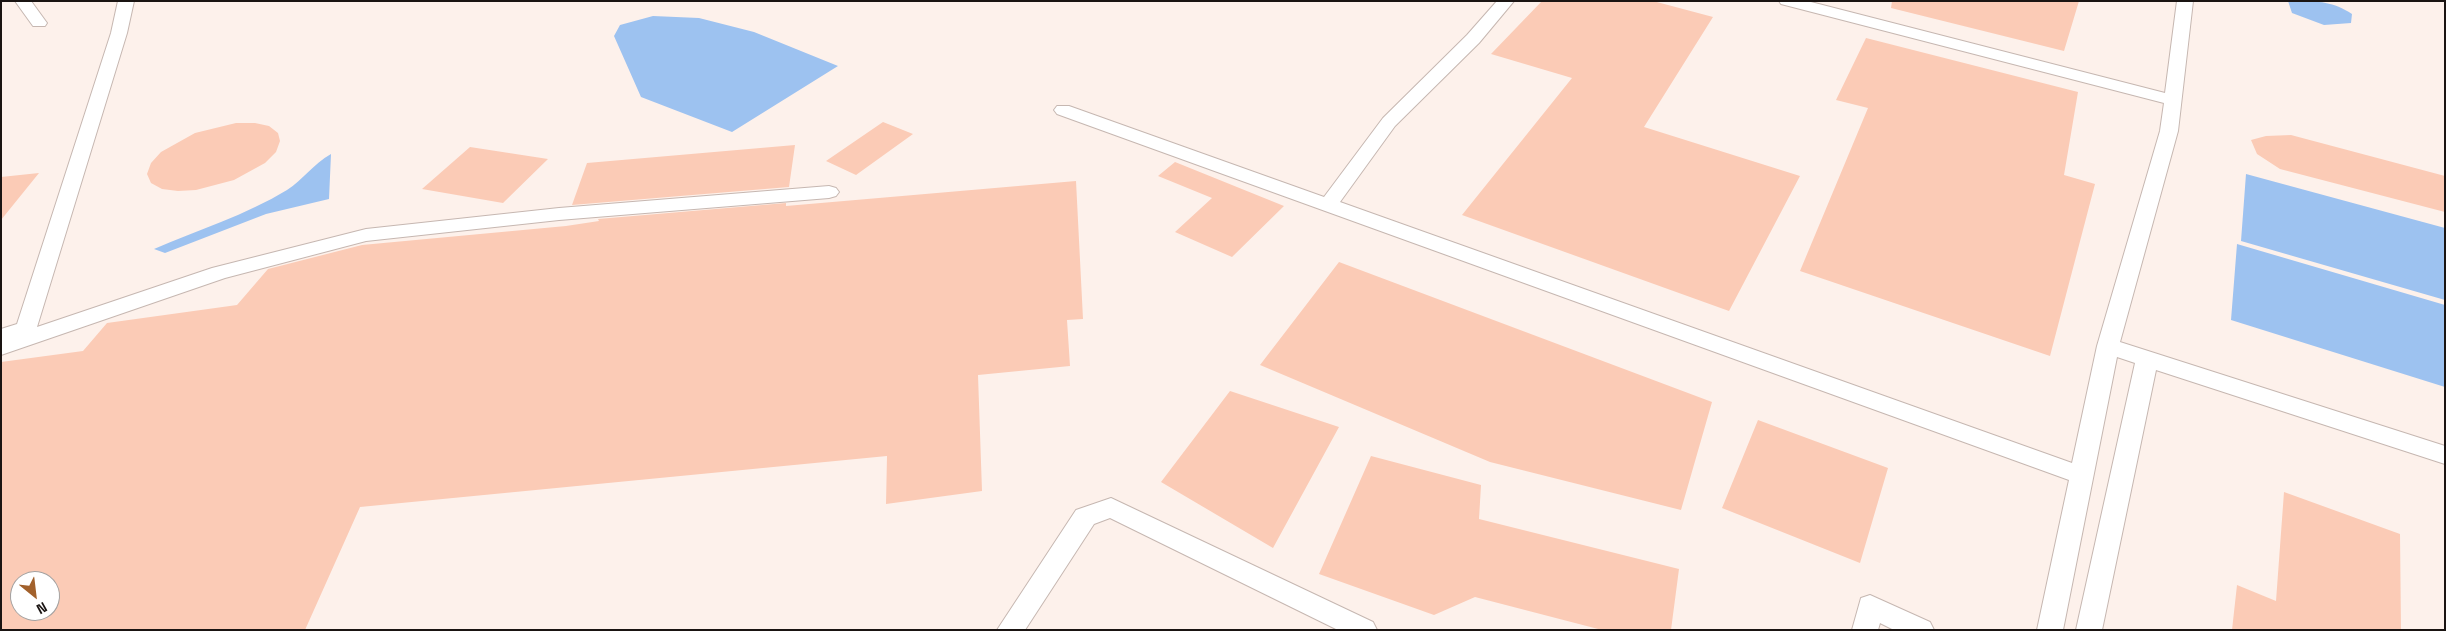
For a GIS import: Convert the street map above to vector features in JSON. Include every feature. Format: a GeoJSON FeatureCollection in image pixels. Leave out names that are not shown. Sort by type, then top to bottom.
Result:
{"type":"FeatureCollection","features":[{"type":"Feature","properties":{"kind":"street"},"geometry":{"type":"LineString","coordinates":[[23,1],[39,23]]}},
{"type":"Feature","properties":{"kind":"street"},"geometry":{"type":"LineString","coordinates":[[1,337],[26,329],[116,43],[126,1]]}},
{"type":"Feature","properties":{"kind":"street"},"geometry":{"type":"LineString","coordinates":[[1328,205],[1388,122],[1473,39],[1506,1]]}},
{"type":"Feature","properties":{"kind":"street"},"geometry":{"type":"LineString","coordinates":[[1787,1],[2173,100]]}},
{"type":"Feature","properties":{"kind":"street"},"geometry":{"type":"LineString","coordinates":[[2050,630],[2080,475],[2108,346],[2170,131],[2185,1]]}},
{"type":"Feature","properties":{"kind":"street"},"geometry":{"type":"LineString","coordinates":[[1063,110],[2080,475]]}},
{"type":"Feature","properties":{"kind":"street"},"geometry":{"type":"LineString","coordinates":[[1,347],[219,274],[366,235],[559,214],[829,192]]}},
{"type":"Feature","properties":{"kind":"street"},"geometry":{"type":"LineString","coordinates":[[2108,346],[2445,455]]}},
{"type":"Feature","properties":{"kind":"street"},"geometry":{"type":"LineString","coordinates":[[2089,630],[2147,360]]}},
{"type":"Feature","properties":{"kind":"street"},"geometry":{"type":"LineString","coordinates":[[1010,630],[1085,517],[1111,508],[1364,630]]}},
{"type":"Feature","properties":{"kind":"street"},"geometry":{"type":"LineString","coordinates":[[1865,630],[1870,606],[1921,630]]}},
{"type":"Feature","properties":{"kind":"water"},"geometry":{"type":"Polygon","coordinates":[[[2288,1],[2314,1],[2337,6],[2352,14],[2351,23],[2324,25],[2292,13],[2288,1]]]}},
{"type":"Feature","properties":{"kind":"water"},"geometry":{"type":"Polygon","coordinates":[[[653,16],[699,18],[754,32],[838,66],[732,132],[641,97],[614,36],[620,25],[653,16]]]}},
{"type":"Feature","properties":{"kind":"water"},"geometry":{"type":"Polygon","coordinates":[[[331,154],[329,199],[266,214],[165,253],[154,249],[239,215],[271,199],[293,186],[319,162],[331,154]]]}},
{"type":"Feature","properties":{"kind":"water"},"geometry":{"type":"Polygon","coordinates":[[[2246,174],[2445,228],[2445,300],[2241,241],[2246,174]]]}},
{"type":"Feature","properties":{"kind":"water"},"geometry":{"type":"Polygon","coordinates":[[[2237,244],[2445,305],[2445,387],[2231,320],[2237,244]]]}},
{"type":"Feature","properties":{"kind":"building"},"geometry":{"type":"Polygon","coordinates":[[[1542,1],[1653,1],[1713,17],[1644,127],[1800,176],[1729,311],[1462,215],[1572,78],[1491,54],[1542,1]]]}},
{"type":"Feature","properties":{"kind":"building"},"geometry":{"type":"Polygon","coordinates":[[[1892,1],[2079,1],[2064,51],[1891,8],[1892,1]]]}},
{"type":"Feature","properties":{"kind":"building"},"geometry":{"type":"Polygon","coordinates":[[[1866,38],[2078,92],[2064,175],[2095,184],[2050,356],[1800,271],[1868,108],[1836,100],[1866,38]]]}},
{"type":"Feature","properties":{"kind":"building"},"geometry":{"type":"Polygon","coordinates":[[[883,122],[913,134],[856,175],[826,161],[883,122]]]}},
{"type":"Feature","properties":{"kind":"building"},"geometry":{"type":"Polygon","coordinates":[[[236,123],[255,123],[269,126],[278,133],[280,141],[276,152],[265,163],[234,180],[196,190],[178,191],[162,189],[151,183],[147,174],[151,163],[161,152],[195,133],[236,123]]]}},
{"type":"Feature","properties":{"kind":"building"},"geometry":{"type":"Polygon","coordinates":[[[2291,135],[2445,176],[2445,212],[2280,169],[2257,154],[2251,140],[2266,136],[2291,135]]]}},
{"type":"Feature","properties":{"kind":"building"},"geometry":{"type":"Polygon","coordinates":[[[795,145],[789,187],[572,205],[587,163],[795,145]]]}},
{"type":"Feature","properties":{"kind":"building"},"geometry":{"type":"Polygon","coordinates":[[[470,147],[548,159],[503,203],[422,189],[470,147]]]}},
{"type":"Feature","properties":{"kind":"building"},"geometry":{"type":"Polygon","coordinates":[[[1175,162],[1284,206],[1232,257],[1175,232],[1212,198],[1158,176],[1175,162]]]}},
{"type":"Feature","properties":{"kind":"building"},"geometry":{"type":"Polygon","coordinates":[[[39,173],[1,220],[1,177],[39,173]]]}},
{"type":"Feature","properties":{"kind":"building"},"geometry":{"type":"Polygon","coordinates":[[[1076,181],[1083,319],[1067,320],[1070,366],[978,375],[982,491],[886,504],[887,456],[360,507],[305,630],[1,630],[1,362],[83,351],[107,323],[237,305],[268,269],[362,245],[566,226],[599,221],[598,219],[786,203],[786,206],[1076,181]]]}},
{"type":"Feature","properties":{"kind":"building"},"geometry":{"type":"Polygon","coordinates":[[[1339,262],[1712,402],[1681,510],[1490,462],[1260,365],[1339,262]]]}},
{"type":"Feature","properties":{"kind":"building"},"geometry":{"type":"Polygon","coordinates":[[[1230,391],[1339,427],[1273,548],[1161,482],[1230,391]]]}},
{"type":"Feature","properties":{"kind":"building"},"geometry":{"type":"Polygon","coordinates":[[[1758,420],[1888,468],[1860,563],[1722,508],[1758,420]]]}},
{"type":"Feature","properties":{"kind":"building"},"geometry":{"type":"Polygon","coordinates":[[[1371,456],[1481,485],[1479,519],[1679,569],[1671,630],[1602,630],[1475,597],[1434,615],[1319,574],[1371,456]]]}},
{"type":"Feature","properties":{"kind":"building"},"geometry":{"type":"Polygon","coordinates":[[[2284,492],[2400,534],[2401,630],[2232,630],[2237,585],[2276,601],[2284,492]]]}}]}
